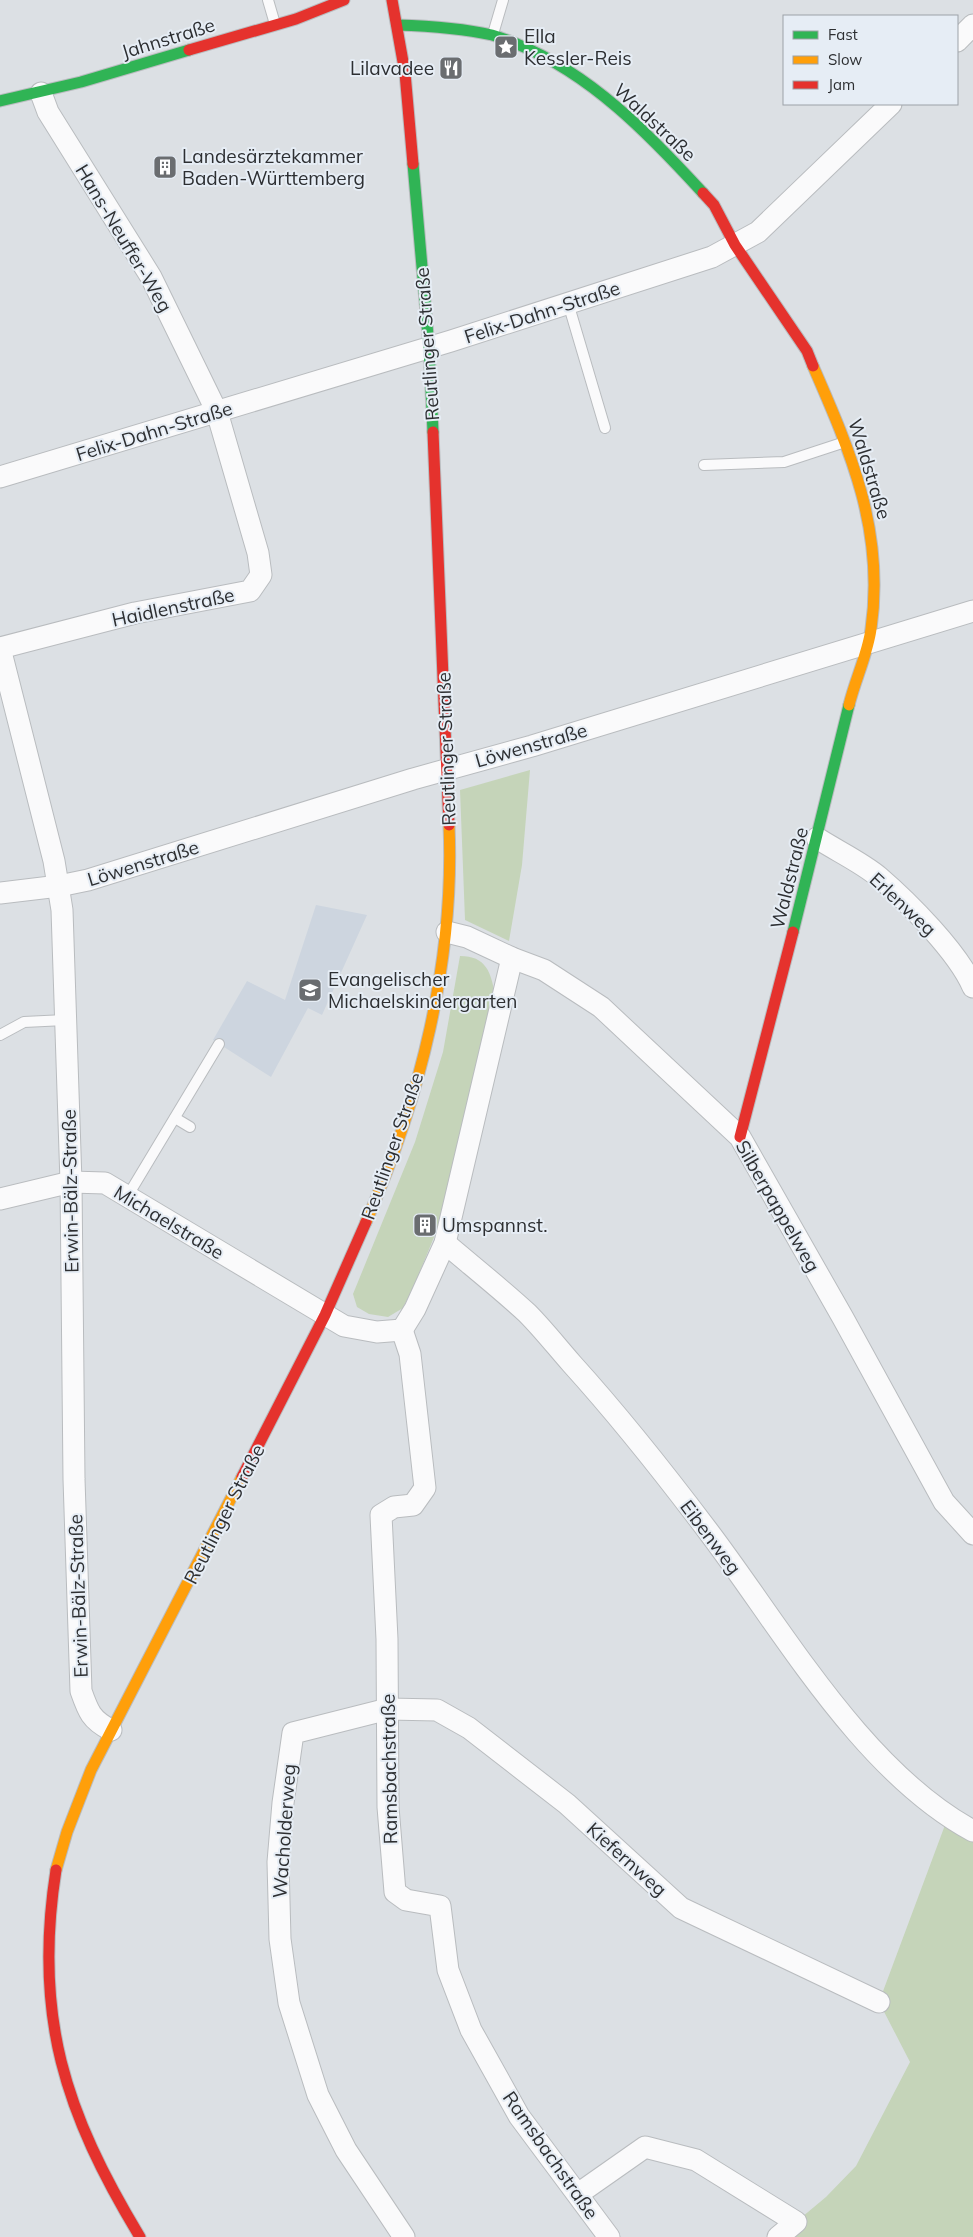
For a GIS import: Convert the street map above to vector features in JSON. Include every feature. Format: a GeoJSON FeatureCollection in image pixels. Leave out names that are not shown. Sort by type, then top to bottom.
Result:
{"type":"FeatureCollection","features":[{"type":"Feature","properties":{"kind":"street","name":"Jahnstraße"},"geometry":{"type":"LineString","coordinates":[[0,101],[41,93],[275,24],[344,0]]}},
{"type":"Feature","properties":{"kind":"street","name":"Reutlinger Straße"},"geometry":{"type":"LineString","coordinates":[[140,2237],[91,2150],[61,2067],[52,2016],[48,1964],[50,1920],[56,1871],[70,1822],[91,1770],[325,1315],[384,1182],[424,1056],[437,997],[447,932],[450,867],[429,348],[405,73],[398,24],[392,0]]}},
{"type":"Feature","properties":{"kind":"street","name":"Waldstraße"},"geometry":{"type":"LineString","coordinates":[[398,24],[430,26],[493,35],[544,56],[567,69],[605,97],[662,148],[714,205],[735,245],[807,350],[846,442],[860,484],[873,541],[875,593],[871,631],[853,690],[740,1137]]}},
{"type":"Feature","properties":{"kind":"street"},"geometry":{"type":"LineString","coordinates":[[958,40],[973,25]]}},
{"type":"Feature","properties":{"kind":"street","name":"Hans-Neuffer-Weg"},"geometry":{"type":"LineString","coordinates":[[41,93],[48,112],[151,277],[217,412]]}},
{"type":"Feature","properties":{"kind":"street","name":"Felix-Dahn-Straße"},"geometry":{"type":"LineString","coordinates":[[0,477],[429,348],[712,257],[758,232],[890,105]]}},
{"type":"Feature","properties":{"kind":"street","name":"Haidlenstraße"},"geometry":{"type":"LineString","coordinates":[[0,648],[135,612],[250,591],[261,575],[258,553],[217,412]]}},
{"type":"Feature","properties":{"kind":"street","name":"Löwenstraße"},"geometry":{"type":"LineString","coordinates":[[0,893],[59,886],[88,880],[973,611]]}},
{"type":"Feature","properties":{"kind":"street","name":"Erwin-Bälz-Straße"},"geometry":{"type":"LineString","coordinates":[[0,648],[59,886],[62,910],[71,1182],[74,1479],[81,1691],[88,1712],[98,1724],[111,1730]]}},
{"type":"Feature","properties":{"kind":"street","name":"Erlenweg"},"geometry":{"type":"LineString","coordinates":[[817,838],[878,876],[939,937],[969,978],[973,987]]}},
{"type":"Feature","properties":{"kind":"street","name":"Silberpappelweg"},"geometry":{"type":"LineString","coordinates":[[447,932],[467,937],[512,958],[544,970],[602,1007],[740,1137],[843,1318],[944,1502],[973,1534]]}},
{"type":"Feature","properties":{"kind":"street"},"geometry":{"type":"LineString","coordinates":[[325,1315],[351,1329],[377,1332],[402,1330],[415,1309],[445,1243],[512,958]]}},
{"type":"Feature","properties":{"kind":"street","name":"Michaelstraße"},"geometry":{"type":"LineString","coordinates":[[0,1198],[71,1182],[105,1183],[325,1315]]}},
{"type":"Feature","properties":{"kind":"street","name":"Eibenweg"},"geometry":{"type":"LineString","coordinates":[[445,1243],[527,1314],[606,1402],[708,1531],[778,1629],[856,1732],[914,1789],[948,1817],[973,1831]]}},
{"type":"Feature","properties":{"kind":"street","name":"Ramsbachstraße"},"geometry":{"type":"LineString","coordinates":[[402,1330],[410,1354],[425,1488],[413,1505],[394,1507],[381,1515],[388,1709],[388,1807],[395,1892],[406,1900],[440,1906],[448,1970],[471,2030],[519,2116],[609,2237]]}},
{"type":"Feature","properties":{"kind":"street","name":"Kiefernweg"},"geometry":{"type":"LineString","coordinates":[[388,1709],[437,1710],[470,1728],[567,1804],[681,1908],[879,2002]]}},
{"type":"Feature","properties":{"kind":"street","name":"Wacholderweg"},"geometry":{"type":"LineString","coordinates":[[388,1709],[293,1733],[283,1803],[278,1862],[280,1939],[289,2003],[318,2095],[346,2150],[404,2237]]}},
{"type":"Feature","properties":{"kind":"street"},"geometry":{"type":"LineString","coordinates":[[578,2194],[644,2147],[696,2160],[796,2222],[778,2237]]}},
{"type":"Feature","properties":{"kind":"lane"},"geometry":{"type":"LineString","coordinates":[[268,0],[275,24]]}},
{"type":"Feature","properties":{"kind":"lane"},"geometry":{"type":"LineString","coordinates":[[493,35],[503,0]]}},
{"type":"Feature","properties":{"kind":"lane"},"geometry":{"type":"LineString","coordinates":[[568,304],[605,428]]}},
{"type":"Feature","properties":{"kind":"lane"},"geometry":{"type":"LineString","coordinates":[[704,465],[784,462],[846,442]]}},
{"type":"Feature","properties":{"kind":"lane"},"geometry":{"type":"LineString","coordinates":[[0,1035],[24,1022],[65,1020]]}},
{"type":"Feature","properties":{"kind":"lane"},"geometry":{"type":"LineString","coordinates":[[128,1197],[219,1044]]}},
{"type":"Feature","properties":{"kind":"lane"},"geometry":{"type":"LineString","coordinates":[[175,1118],[190,1127]]}},
{"type":"Feature","properties":{"kind":"shaded area","name":"Evangelischer Michaelskindergarten"},"geometry":{"type":"Polygon","coordinates":[[[316,905],[367,915],[322,1015],[308,1008],[271,1077],[213,1040],[247,981],[285,1000],[316,905]]]}},
{"type":"Feature","properties":{"kind":"green space"},"geometry":{"type":"Polygon","coordinates":[[[530,770],[522,865],[509,941],[465,920],[460,790],[530,770]]]}},
{"type":"Feature","properties":{"kind":"green space"},"geometry":{"type":"Polygon","coordinates":[[[460,956],[476,959],[486,967],[492,979],[495,995],[439,1225],[403,1308],[388,1317],[369,1314],[357,1307],[353,1294],[415,1142],[443,1052],[460,956]]]}},
{"type":"Feature","properties":{"kind":"green space"},"geometry":{"type":"Polygon","coordinates":[[[948,1817],[973,1831],[973,2237],[778,2237],[826,2197],[856,2166],[910,2062],[879,2002],[948,1817]]]}},
{"type":"Feature","properties":{"kind":"traffic: fast"},"geometry":{"type":"LineString","coordinates":[[397,25],[444,28],[492,35],[544,57],[570,72],[618,108],[662,149],[703,193]]}},
{"type":"Feature","properties":{"kind":"traffic: fast"},"geometry":{"type":"LineString","coordinates":[[0,101],[81,82],[189,50]]}},
{"type":"Feature","properties":{"kind":"traffic: fast"},"geometry":{"type":"LineString","coordinates":[[413,164],[429,347],[433,432]]}},
{"type":"Feature","properties":{"kind":"traffic: fast"},"geometry":{"type":"LineString","coordinates":[[793,932],[849,705]]}},
{"type":"Feature","properties":{"kind":"traffic: slow"},"geometry":{"type":"LineString","coordinates":[[813,366],[852,462],[869,526],[873,559],[874,593],[871,629],[849,705]]}},
{"type":"Feature","properties":{"kind":"traffic: slow"},"geometry":{"type":"LineString","coordinates":[[366,1222],[403,1127],[418,1078],[430,1028],[440,978],[446,927],[449,825]]}},
{"type":"Feature","properties":{"kind":"traffic: slow"},"geometry":{"type":"LineString","coordinates":[[56,1870],[67,1832],[91,1770],[242,1477]]}},
{"type":"Feature","properties":{"kind":"traffic: jam"},"geometry":{"type":"LineString","coordinates":[[189,50],[296,19],[344,0]]}},
{"type":"Feature","properties":{"kind":"traffic: jam"},"geometry":{"type":"LineString","coordinates":[[392,0],[405,73],[413,164]]}},
{"type":"Feature","properties":{"kind":"traffic: jam"},"geometry":{"type":"LineString","coordinates":[[703,193],[714,205],[735,245],[807,351],[813,366]]}},
{"type":"Feature","properties":{"kind":"traffic: jam"},"geometry":{"type":"LineString","coordinates":[[433,432],[449,825]]}},
{"type":"Feature","properties":{"kind":"traffic: jam"},"geometry":{"type":"LineString","coordinates":[[740,1137],[793,932]]}},
{"type":"Feature","properties":{"kind":"traffic: jam"},"geometry":{"type":"LineString","coordinates":[[242,1477],[325,1315],[366,1222]]}},
{"type":"Feature","properties":{"kind":"traffic: jam"},"geometry":{"type":"LineString","coordinates":[[56,1870],[50,1923],[49,1972],[53,2018],[61,2062],[74,2105],[92,2148],[114,2192],[140,2237]]}},
{"type":"Feature","properties":{"kind":"place","name":"Ella Kessler-Reis"},"geometry":{"type":"Point","coordinates":[506,47]}},
{"type":"Feature","properties":{"kind":"place","name":"Lilavadee"},"geometry":{"type":"Point","coordinates":[451,68]}},
{"type":"Feature","properties":{"kind":"place","name":"Landesärztekammer Baden-Württemberg"},"geometry":{"type":"Point","coordinates":[165,167]}},
{"type":"Feature","properties":{"kind":"place","name":"Evangelischer Michaelskindergarten"},"geometry":{"type":"Point","coordinates":[310,990]}},
{"type":"Feature","properties":{"kind":"place","name":"Umspannst."},"geometry":{"type":"Point","coordinates":[425,1225]}}]}
